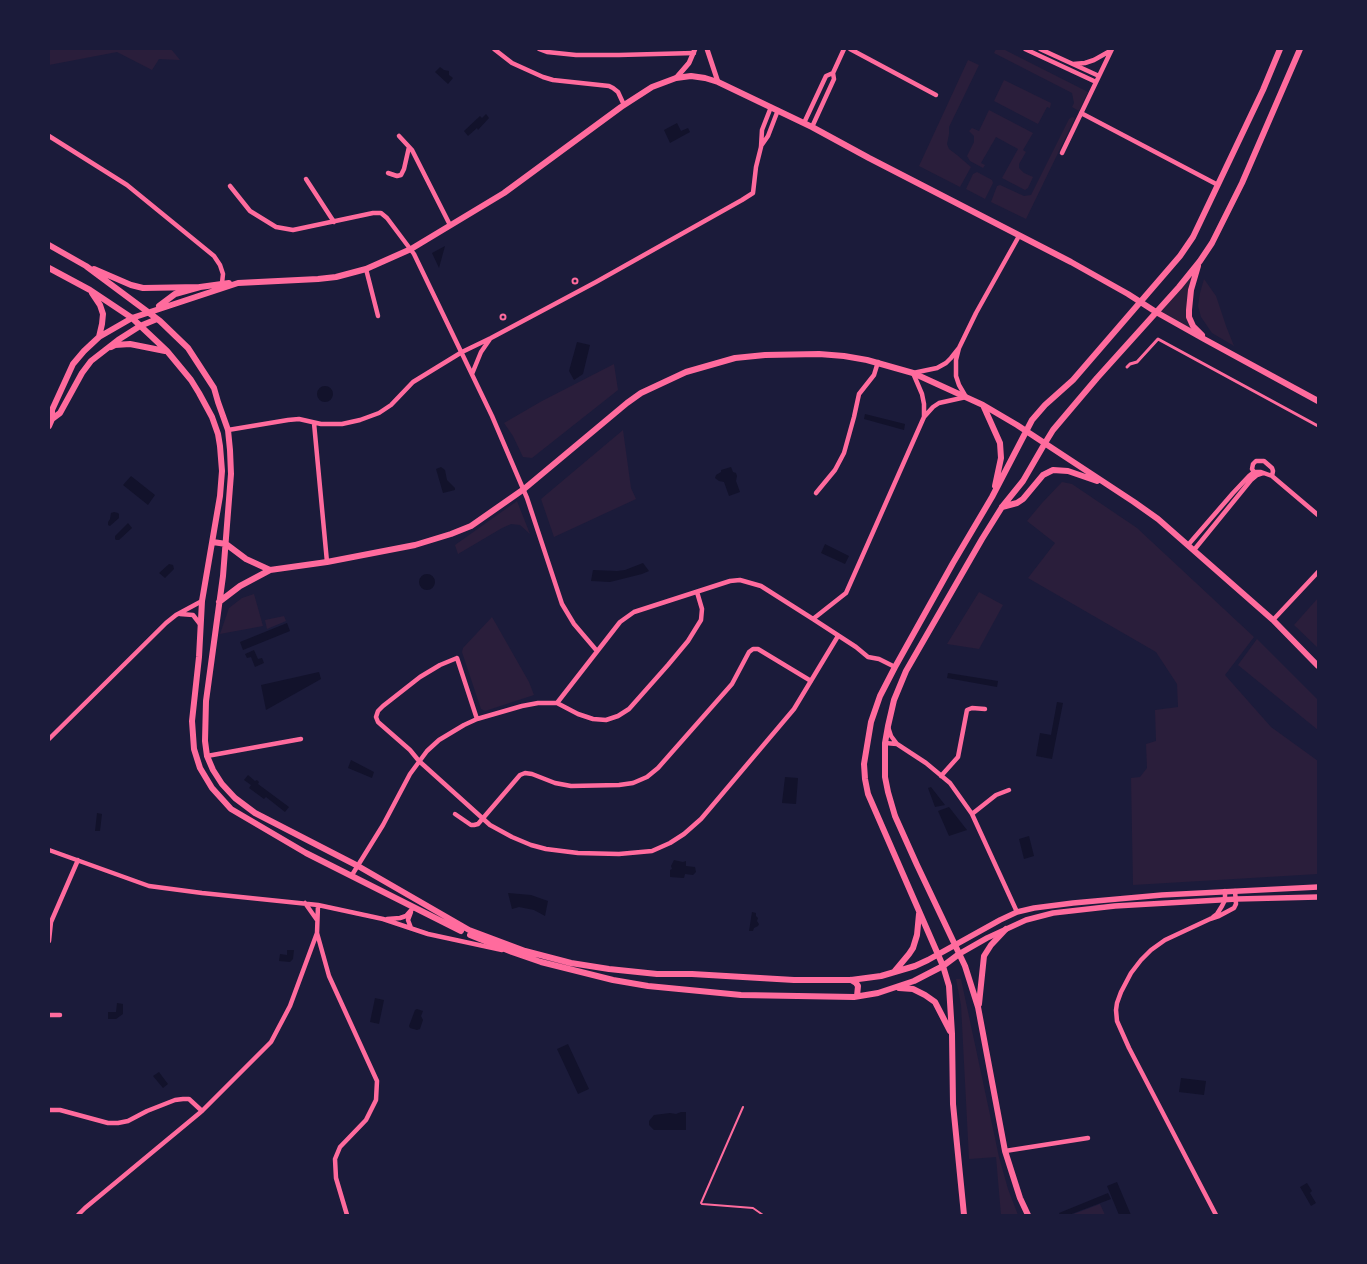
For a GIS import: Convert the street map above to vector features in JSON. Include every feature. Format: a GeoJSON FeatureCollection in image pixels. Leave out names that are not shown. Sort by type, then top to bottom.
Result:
{"type":"FeatureCollection","features":[{"type":"Feature","properties":{"kind":"main road"},"geometry":{"type":"LineString","coordinates":[[964,1215],[953,1104],[949,986],[938,954],[868,794],[864,764],[871,722],[880,696],[895,667],[992,497],[1032,420],[1045,405],[1073,380],[1180,256],[1194,237],[1263,90],[1280,49]]}},
{"type":"Feature","properties":{"kind":"main road"},"geometry":{"type":"LineString","coordinates":[[1028,1215],[1020,1198],[1005,1151],[978,1007],[965,966],[895,816],[888,792],[885,777],[885,743],[894,700],[906,671],[966,565],[1002,507],[1023,481],[1053,430],[1180,286],[1200,261],[1217,234],[1238,192],[1300,49]]}},
{"type":"Feature","properties":{"kind":"main road"},"geometry":{"type":"LineString","coordinates":[[156,309],[175,294],[200,287],[222,283],[318,279],[366,269],[411,249],[504,193],[624,105],[652,87],[676,78],[691,76],[718,82],[812,126],[1071,262],[1156,312],[1318,401]]}},
{"type":"Feature","properties":{"kind":"main road"},"geometry":{"type":"LineString","coordinates":[[49,245],[86,266],[148,311],[188,348],[214,388],[228,430],[231,474],[226,544],[206,701],[205,741],[213,770],[222,784],[235,798],[255,813],[358,866],[468,930],[525,950],[571,963],[609,969],[657,974],[794,980],[851,980],[881,976],[915,966],[988,926],[1017,912],[1034,908],[1065,903],[1162,895],[1318,887]]}},
{"type":"Feature","properties":{"kind":"main road"},"geometry":{"type":"LineString","coordinates":[[1200,261],[1191,290],[1188,310],[1193,326],[1206,340]]}},
{"type":"Feature","properties":{"kind":"main road"},"geometry":{"type":"LineString","coordinates":[[86,266],[131,285],[144,288],[200,287]]}},
{"type":"Feature","properties":{"kind":"main road"},"geometry":{"type":"LineString","coordinates":[[49,268],[90,290],[132,318],[167,351],[191,380],[199,393],[212,417],[218,434],[222,472],[220,496],[202,601],[199,657],[192,721],[194,749],[200,768],[212,788],[231,810],[306,853],[412,909],[512,952],[573,971],[613,980],[742,995],[856,996],[878,993],[914,981],[943,966],[959,954],[987,938],[1038,916],[1089,908],[1318,897]]}},
{"type":"Feature","properties":{"kind":"main road"},"geometry":{"type":"LineString","coordinates":[[49,426],[52,419],[52,410],[73,364],[99,337],[148,311],[238,283]]}},
{"type":"Feature","properties":{"kind":"main road"},"geometry":{"type":"LineString","coordinates":[[90,290],[100,305],[102,314],[99,337]]}},
{"type":"Feature","properties":{"kind":"main road"},"geometry":{"type":"LineString","coordinates":[[52,419],[60,413],[82,373],[99,354],[140,326],[157,319]]}},
{"type":"Feature","properties":{"kind":"main road"},"geometry":{"type":"LineString","coordinates":[[99,354],[115,345],[130,344],[167,351]]}},
{"type":"Feature","properties":{"kind":"main road"},"geometry":{"type":"LineString","coordinates":[[219,602],[247,582],[270,570],[327,562],[415,545],[472,526],[524,489],[627,403],[686,372],[735,358],[765,355],[819,354],[878,362],[913,373],[983,405],[1045,443],[1158,519],[1273,620],[1318,666]]}},
{"type":"Feature","properties":{"kind":"main road"},"geometry":{"type":"LineString","coordinates":[[983,405],[996,431],[1000,444],[1001,458],[992,497]]}},
{"type":"Feature","properties":{"kind":"main road"},"geometry":{"type":"LineString","coordinates":[[1002,507],[1017,503],[1023,499],[1043,476],[1053,470],[1068,471],[1110,486]]}},
{"type":"Feature","properties":{"kind":"main road"},"geometry":{"type":"LineString","coordinates":[[213,542],[226,544],[246,559],[270,570]]}},
{"type":"Feature","properties":{"kind":"main road"},"geometry":{"type":"LineString","coordinates":[[893,973],[913,948],[917,935],[919,912]]}},
{"type":"Feature","properties":{"kind":"main road"},"geometry":{"type":"LineString","coordinates":[[978,1007],[984,956],[991,945],[1006,929]]}},
{"type":"Feature","properties":{"kind":"main road"},"geometry":{"type":"LineString","coordinates":[[679,989],[672,980],[675,976],[681,974]]}},
{"type":"Feature","properties":{"kind":"main road"},"geometry":{"type":"LineString","coordinates":[[851,980],[858,986],[856,996]]}},
{"type":"Feature","properties":{"kind":"main road"},"geometry":{"type":"LineString","coordinates":[[897,988],[913,990],[926,995],[935,1002],[952,1034]]}},
{"type":"Feature","properties":{"kind":"street"},"geometry":{"type":"LineString","coordinates":[[494,49],[512,63],[543,77],[553,80],[609,86],[618,92],[624,105]]}},
{"type":"Feature","properties":{"kind":"street"},"geometry":{"type":"LineString","coordinates":[[539,49],[547,52],[576,55],[694,51]]}},
{"type":"Feature","properties":{"kind":"street"},"geometry":{"type":"LineString","coordinates":[[707,49],[718,82]]}},
{"type":"Feature","properties":{"kind":"street"},"geometry":{"type":"LineString","coordinates":[[812,126],[834,79],[833,73],[844,49]]}},
{"type":"Feature","properties":{"kind":"street"},"geometry":{"type":"LineString","coordinates":[[850,49],[936,95]]}},
{"type":"Feature","properties":{"kind":"street"},"geometry":{"type":"LineString","coordinates":[[1025,49],[1096,82]]}},
{"type":"Feature","properties":{"kind":"street"},"geometry":{"type":"LineString","coordinates":[[1040,49],[1099,76]]}},
{"type":"Feature","properties":{"kind":"street"},"geometry":{"type":"LineString","coordinates":[[1072,64],[1094,60],[1111,50]]}},
{"type":"Feature","properties":{"kind":"street"},"geometry":{"type":"LineString","coordinates":[[1062,153],[1111,50]]}},
{"type":"Feature","properties":{"kind":"street"},"geometry":{"type":"LineString","coordinates":[[676,78],[694,51]]}},
{"type":"Feature","properties":{"kind":"street"},"geometry":{"type":"LineString","coordinates":[[804,123],[826,76],[833,73]]}},
{"type":"Feature","properties":{"kind":"street"},"geometry":{"type":"LineString","coordinates":[[228,430],[299,419],[321,424],[342,424],[379,413],[391,405],[413,382],[462,352],[664,245],[753,193],[756,167],[761,148],[762,130],[774,109]]}},
{"type":"Feature","properties":{"kind":"street"},"geometry":{"type":"LineString","coordinates":[[1081,113],[1218,185]]}},
{"type":"Feature","properties":{"kind":"street"},"geometry":{"type":"LineString","coordinates":[[49,136],[127,185],[212,254],[220,265],[223,274],[222,283]]}},
{"type":"Feature","properties":{"kind":"street"},"geometry":{"type":"LineString","coordinates":[[399,136],[412,150],[450,225]]}},
{"type":"Feature","properties":{"kind":"street"},"geometry":{"type":"LineString","coordinates":[[388,173],[397,176],[401,175],[410,147]]}},
{"type":"Feature","properties":{"kind":"street"},"geometry":{"type":"LineString","coordinates":[[306,179],[334,222]]}},
{"type":"Feature","properties":{"kind":"street"},"geometry":{"type":"LineString","coordinates":[[230,186],[250,211],[276,226],[293,230],[373,213],[381,213],[387,218],[411,249],[492,416],[524,489],[562,604],[574,624],[598,650]]}},
{"type":"Feature","properties":{"kind":"street"},"geometry":{"type":"LineString","coordinates":[[924,417],[922,394],[913,373],[933,369],[946,363],[958,348],[1019,236]]}},
{"type":"Feature","properties":{"kind":"street"},"geometry":{"type":"LineString","coordinates":[[366,269],[378,316]]}},
{"type":"Feature","properties":{"kind":"street"},"geometry":{"type":"LineString","coordinates":[[472,374],[481,352],[491,338]]}},
{"type":"Feature","properties":{"kind":"street"},"geometry":{"type":"LineString","coordinates":[[1127,367],[1137,362],[1158,339],[1318,426]]}},
{"type":"Feature","properties":{"kind":"street"},"geometry":{"type":"LineString","coordinates":[[813,619],[846,593],[924,417],[933,406],[939,403],[966,397],[958,385],[956,376],[955,368],[958,348]]}},
{"type":"Feature","properties":{"kind":"street"},"geometry":{"type":"LineString","coordinates":[[816,493],[835,470],[844,453],[859,394],[874,374],[878,362]]}},
{"type":"Feature","properties":{"kind":"street"},"geometry":{"type":"LineString","coordinates":[[314,423],[327,562]]}},
{"type":"Feature","properties":{"kind":"street"},"geometry":{"type":"LineString","coordinates":[[1272,476],[1272,468],[1264,460],[1256,460],[1252,468],[1259,473],[1272,476],[1318,515]]}},
{"type":"Feature","properties":{"kind":"street"},"geometry":{"type":"LineString","coordinates":[[1191,548],[1230,497],[1249,476],[1259,473]]}},
{"type":"Feature","properties":{"kind":"street"},"geometry":{"type":"LineString","coordinates":[[1273,620],[1318,572]]}},
{"type":"Feature","properties":{"kind":"street"},"geometry":{"type":"LineString","coordinates":[[557,703],[620,622],[634,612],[730,581],[740,580],[761,586],[868,656],[895,667]]}},
{"type":"Feature","properties":{"kind":"street"},"geometry":{"type":"LineString","coordinates":[[352,876],[383,825],[410,774],[427,751],[439,740],[477,719],[538,703],[557,703],[593,720],[606,720],[618,716],[629,709],[688,641],[701,620],[702,609],[697,592]]}},
{"type":"Feature","properties":{"kind":"street"},"geometry":{"type":"LineString","coordinates":[[49,739],[166,623],[176,615],[202,601]]}},
{"type":"Feature","properties":{"kind":"street"},"geometry":{"type":"LineString","coordinates":[[176,615],[193,615],[200,624]]}},
{"type":"Feature","properties":{"kind":"street"},"geometry":{"type":"LineString","coordinates":[[477,719],[457,658],[420,677],[383,706],[378,711],[376,717],[378,722],[482,818],[512,838],[531,846],[546,849],[599,855],[652,851],[684,834],[700,819],[794,709],[838,636]]}},
{"type":"Feature","properties":{"kind":"street"},"geometry":{"type":"LineString","coordinates":[[455,814],[471,825],[478,824],[520,775],[525,773],[571,786],[619,785],[633,783],[647,777],[658,768],[732,684],[749,652],[753,649],[758,649],[810,681]]}},
{"type":"Feature","properties":{"kind":"street"},"geometry":{"type":"LineString","coordinates":[[941,776],[958,757],[967,710],[972,708],[985,709]]}},
{"type":"Feature","properties":{"kind":"street"},"geometry":{"type":"LineString","coordinates":[[888,726],[891,736],[897,744],[926,763],[950,783],[972,814],[1017,912]]}},
{"type":"Feature","properties":{"kind":"street"},"geometry":{"type":"LineString","coordinates":[[208,756],[301,739]]}},
{"type":"Feature","properties":{"kind":"street"},"geometry":{"type":"LineString","coordinates":[[885,743],[897,744]]}},
{"type":"Feature","properties":{"kind":"street"},"geometry":{"type":"LineString","coordinates":[[972,814],[996,794],[1009,790]]}},
{"type":"Feature","properties":{"kind":"street"},"geometry":{"type":"LineString","coordinates":[[49,850],[149,886],[318,905],[383,919],[428,934],[512,952]]}},
{"type":"Feature","properties":{"kind":"street"},"geometry":{"type":"LineString","coordinates":[[49,941],[51,922],[78,860]]}},
{"type":"Feature","properties":{"kind":"street"},"geometry":{"type":"LineString","coordinates":[[1216,1215],[1129,1048],[1117,1020],[1116,1010],[1121,992],[1131,973],[1141,960],[1165,940],[1234,908],[1236,904],[1235,890]]}},
{"type":"Feature","properties":{"kind":"street"},"geometry":{"type":"LineString","coordinates":[[1210,919],[1217,914],[1222,906],[1225,900],[1225,891]]}},
{"type":"Feature","properties":{"kind":"street"},"geometry":{"type":"LineString","coordinates":[[305,903],[317,920]]}},
{"type":"Feature","properties":{"kind":"street"},"geometry":{"type":"LineString","coordinates":[[318,905],[317,933],[329,976],[377,1081],[376,1100],[366,1120],[340,1147],[335,1158],[336,1178],[347,1215]]}},
{"type":"Feature","properties":{"kind":"street"},"geometry":{"type":"LineString","coordinates":[[383,919],[406,916],[412,909]]}},
{"type":"Feature","properties":{"kind":"street"},"geometry":{"type":"LineString","coordinates":[[412,909],[408,922],[412,929]]}},
{"type":"Feature","properties":{"kind":"street"},"geometry":{"type":"LineString","coordinates":[[78,1215],[202,1111],[270,1042],[290,1006],[317,933]]}},
{"type":"Feature","properties":{"kind":"street"},"geometry":{"type":"LineString","coordinates":[[49,1015],[60,1015]]}},
{"type":"Feature","properties":{"kind":"street"},"geometry":{"type":"LineString","coordinates":[[49,1110],[60,1110],[108,1123],[118,1123],[128,1121],[147,1111],[183,1098],[189,1099],[202,1111]]}},
{"type":"Feature","properties":{"kind":"street"},"geometry":{"type":"LineString","coordinates":[[1005,1151],[1088,1138]]}},
{"type":"Feature","properties":{"kind":"lane"},"geometry":{"type":"LineString","coordinates":[[743,1107],[701,1200],[702,1204],[753,1208],[763,1215]]}},
{"type":"Feature","properties":{"kind":"shaded area"},"geometry":{"type":"Polygon","coordinates":[[[49,49],[171,49],[180,60],[159,59],[152,70],[117,52],[49,65],[49,49]]]}},
{"type":"Feature","properties":{"kind":"shaded area"},"geometry":{"type":"Polygon","coordinates":[[[996,49],[1003,49],[1088,92],[1079,111],[1072,107],[1074,103],[1072,93],[994,53],[996,49]]]}},
{"type":"Feature","properties":{"kind":"shaded area"},"geometry":{"type":"Polygon","coordinates":[[[968,60],[979,65],[949,127],[947,144],[949,149],[971,167],[960,187],[919,166],[968,60]]]}},
{"type":"Feature","properties":{"kind":"shaded area"},"geometry":{"type":"Polygon","coordinates":[[[440,67],[449,71],[449,75],[453,78],[448,84],[435,72],[440,67]]]}},
{"type":"Feature","properties":{"kind":"shaded area"},"geometry":{"type":"Polygon","coordinates":[[[1004,80],[1051,103],[1050,108],[1047,107],[1038,124],[994,101],[1004,80]]]}},
{"type":"Feature","properties":{"kind":"shaded area"},"geometry":{"type":"Polygon","coordinates":[[[989,110],[1033,133],[1023,150],[1026,152],[1019,164],[1019,168],[1024,173],[1033,177],[1028,188],[1025,190],[1002,178],[1018,149],[996,137],[981,163],[985,165],[983,168],[970,161],[967,156],[974,142],[974,136],[969,131],[972,128],[979,131],[989,110]]]}},
{"type":"Feature","properties":{"kind":"shaded area"},"geometry":{"type":"Polygon","coordinates":[[[486,114],[489,118],[478,130],[477,128],[468,136],[464,131],[480,116],[482,118],[486,114]]]}},
{"type":"Feature","properties":{"kind":"shaded area"},"geometry":{"type":"Polygon","coordinates":[[[1075,118],[1026,219],[991,202],[997,186],[1000,185],[1024,196],[1031,195],[1069,119],[1075,118]]]}},
{"type":"Feature","properties":{"kind":"shaded area"},"geometry":{"type":"Polygon","coordinates":[[[677,123],[681,131],[688,128],[690,132],[670,143],[664,130],[677,123]]]}},
{"type":"Feature","properties":{"kind":"shaded area"},"geometry":{"type":"Polygon","coordinates":[[[977,172],[992,180],[993,183],[985,199],[966,189],[973,174],[977,172]]]}},
{"type":"Feature","properties":{"kind":"shaded area"},"geometry":{"type":"Polygon","coordinates":[[[445,246],[439,268],[432,253],[445,246]]]}},
{"type":"Feature","properties":{"kind":"shaded area"},"geometry":{"type":"Polygon","coordinates":[[[1200,261],[1191,290],[1189,317],[1206,340],[1156,312],[1200,261]]]}},
{"type":"Feature","properties":{"kind":"shaded area"},"geometry":{"type":"Polygon","coordinates":[[[1204,279],[1216,296],[1234,346],[1212,333],[1201,317],[1198,306],[1204,279]]]}},
{"type":"Feature","properties":{"kind":"shaded area"},"geometry":{"type":"Polygon","coordinates":[[[577,342],[590,345],[583,374],[574,380],[569,371],[577,342]]]}},
{"type":"Feature","properties":{"kind":"shaded area"},"geometry":{"type":"Polygon","coordinates":[[[614,364],[618,390],[532,458],[523,457],[513,436],[504,423],[614,364]]]}},
{"type":"Feature","properties":{"kind":"shaded area"},"geometry":{"type":"Polygon","coordinates":[[[325,386],[333,394],[325,402],[317,394],[325,386]]]}},
{"type":"Feature","properties":{"kind":"shaded area"},"geometry":{"type":"Polygon","coordinates":[[[865,414],[905,424],[904,430],[864,419],[865,414]]]}},
{"type":"Feature","properties":{"kind":"shaded area"},"geometry":{"type":"Polygon","coordinates":[[[623,430],[631,488],[636,499],[554,537],[541,499],[623,430]]]}},
{"type":"Feature","properties":{"kind":"shaded area"},"geometry":{"type":"Polygon","coordinates":[[[441,467],[445,470],[447,480],[455,490],[443,493],[436,469],[441,467]]]}},
{"type":"Feature","properties":{"kind":"shaded area"},"geometry":{"type":"Polygon","coordinates":[[[731,467],[733,472],[736,473],[736,481],[740,492],[729,496],[724,482],[715,478],[721,470],[731,467]]]}},
{"type":"Feature","properties":{"kind":"shaded area"},"geometry":{"type":"Polygon","coordinates":[[[131,476],[155,495],[148,505],[123,485],[131,476]]]}},
{"type":"Feature","properties":{"kind":"shaded area"},"geometry":{"type":"Polygon","coordinates":[[[1062,482],[1072,484],[1137,528],[1254,637],[1225,675],[1271,727],[1318,761],[1318,874],[1133,885],[1131,778],[1140,777],[1147,768],[1146,744],[1156,741],[1155,710],[1178,707],[1177,684],[1156,652],[1028,578],[1055,543],[1027,521],[1062,482]]]}},
{"type":"Feature","properties":{"kind":"shaded area"},"geometry":{"type":"Polygon","coordinates":[[[517,501],[530,534],[520,525],[511,524],[458,554],[455,545],[517,501]]]}},
{"type":"Feature","properties":{"kind":"shaded area"},"geometry":{"type":"Polygon","coordinates":[[[111,513],[119,514],[119,518],[110,526],[108,522],[111,513]]]}},
{"type":"Feature","properties":{"kind":"shaded area"},"geometry":{"type":"Polygon","coordinates":[[[128,523],[132,528],[119,540],[116,540],[115,536],[128,523]]]}},
{"type":"Feature","properties":{"kind":"shaded area"},"geometry":{"type":"Polygon","coordinates":[[[825,544],[849,556],[845,564],[821,553],[825,544]]]}},
{"type":"Feature","properties":{"kind":"shaded area"},"geometry":{"type":"Polygon","coordinates":[[[643,563],[649,571],[642,574],[610,582],[591,581],[593,570],[625,570],[643,563]]]}},
{"type":"Feature","properties":{"kind":"shaded area"},"geometry":{"type":"Polygon","coordinates":[[[169,564],[173,565],[174,569],[165,578],[159,573],[169,564]]]}},
{"type":"Feature","properties":{"kind":"shaded area"},"geometry":{"type":"Polygon","coordinates":[[[427,574],[433,576],[435,582],[433,588],[427,590],[421,588],[419,582],[421,576],[427,574]]]}},
{"type":"Feature","properties":{"kind":"shaded area"},"geometry":{"type":"Polygon","coordinates":[[[979,592],[1003,605],[979,649],[947,644],[979,592]]]}},
{"type":"Feature","properties":{"kind":"shaded area"},"geometry":{"type":"Polygon","coordinates":[[[254,594],[263,626],[220,634],[229,608],[242,598],[254,594]]]}},
{"type":"Feature","properties":{"kind":"shaded area"},"geometry":{"type":"Polygon","coordinates":[[[1318,598],[1318,648],[1294,625],[1318,598]]]}},
{"type":"Feature","properties":{"kind":"shaded area"},"geometry":{"type":"Polygon","coordinates":[[[284,616],[286,621],[267,629],[265,620],[284,616]]]}},
{"type":"Feature","properties":{"kind":"shaded area"},"geometry":{"type":"Polygon","coordinates":[[[492,617],[529,682],[534,695],[485,711],[481,709],[462,652],[463,648],[492,617]]]}},
{"type":"Feature","properties":{"kind":"shaded area"},"geometry":{"type":"Polygon","coordinates":[[[287,623],[290,631],[243,650],[240,642],[287,623]]]}},
{"type":"Feature","properties":{"kind":"shaded area"},"geometry":{"type":"Polygon","coordinates":[[[1257,639],[1318,700],[1318,730],[1238,665],[1257,639]]]}},
{"type":"Feature","properties":{"kind":"shaded area"},"geometry":{"type":"Polygon","coordinates":[[[254,650],[258,659],[262,658],[264,663],[255,667],[251,657],[247,658],[245,654],[254,650]]]}},
{"type":"Feature","properties":{"kind":"shaded area"},"geometry":{"type":"Polygon","coordinates":[[[319,672],[321,679],[266,710],[261,685],[319,672]]]}},
{"type":"Feature","properties":{"kind":"shaded area"},"geometry":{"type":"Polygon","coordinates":[[[948,673],[998,681],[997,687],[947,678],[948,673]]]}},
{"type":"Feature","properties":{"kind":"shaded area"},"geometry":{"type":"Polygon","coordinates":[[[1057,702],[1063,703],[1052,759],[1036,756],[1040,733],[1051,735],[1057,702]]]}},
{"type":"Feature","properties":{"kind":"shaded area"},"geometry":{"type":"Polygon","coordinates":[[[351,760],[374,772],[372,778],[348,768],[351,760]]]}},
{"type":"Feature","properties":{"kind":"shaded area"},"geometry":{"type":"Polygon","coordinates":[[[248,775],[255,781],[257,780],[258,784],[289,807],[285,812],[266,797],[264,799],[249,788],[251,785],[244,780],[248,775]]]}},
{"type":"Feature","properties":{"kind":"shaded area"},"geometry":{"type":"Polygon","coordinates":[[[785,777],[798,778],[796,804],[782,803],[785,777]]]}},
{"type":"Feature","properties":{"kind":"shaded area"},"geometry":{"type":"Polygon","coordinates":[[[931,787],[945,805],[935,807],[928,788],[931,787]]]}},
{"type":"Feature","properties":{"kind":"shaded area"},"geometry":{"type":"Polygon","coordinates":[[[949,807],[967,830],[949,836],[938,811],[949,807]]]}},
{"type":"Feature","properties":{"kind":"shaded area"},"geometry":{"type":"Polygon","coordinates":[[[97,813],[102,814],[100,831],[95,831],[97,813]]]}},
{"type":"Feature","properties":{"kind":"shaded area"},"geometry":{"type":"Polygon","coordinates":[[[1029,836],[1034,856],[1024,859],[1019,839],[1029,836]]]}},
{"type":"Feature","properties":{"kind":"shaded area"},"geometry":{"type":"Polygon","coordinates":[[[674,860],[686,861],[686,866],[695,867],[696,872],[693,875],[685,874],[684,878],[670,877],[670,870],[674,860]]]}},
{"type":"Feature","properties":{"kind":"shaded area"},"geometry":{"type":"Polygon","coordinates":[[[508,893],[531,895],[548,901],[545,916],[534,910],[519,907],[512,909],[508,893]]]}},
{"type":"Feature","properties":{"kind":"shaded area"},"geometry":{"type":"Polygon","coordinates":[[[752,912],[756,913],[759,924],[753,931],[749,931],[752,912]]]}},
{"type":"Feature","properties":{"kind":"shaded area"},"geometry":{"type":"Polygon","coordinates":[[[287,950],[294,950],[293,959],[290,962],[279,961],[280,954],[287,955],[287,950]]]}},
{"type":"Feature","properties":{"kind":"shaded area"},"geometry":{"type":"Polygon","coordinates":[[[956,979],[961,979],[999,1157],[1018,1215],[1001,1215],[996,1157],[969,1159],[961,1005],[956,979]]]}},
{"type":"Feature","properties":{"kind":"shaded area"},"geometry":{"type":"Polygon","coordinates":[[[375,998],[384,1000],[379,1024],[370,1022],[375,998]]]}},
{"type":"Feature","properties":{"kind":"shaded area"},"geometry":{"type":"Polygon","coordinates":[[[117,1003],[123,1004],[123,1014],[116,1019],[108,1019],[108,1012],[116,1012],[117,1003]]]}},
{"type":"Feature","properties":{"kind":"shaded area"},"geometry":{"type":"Polygon","coordinates":[[[417,1009],[423,1011],[421,1016],[423,1020],[420,1029],[417,1030],[409,1026],[417,1009]]]}},
{"type":"Feature","properties":{"kind":"shaded area"},"geometry":{"type":"Polygon","coordinates":[[[568,1044],[589,1089],[578,1094],[557,1049],[568,1044]]]}},
{"type":"Feature","properties":{"kind":"shaded area"},"geometry":{"type":"Polygon","coordinates":[[[159,1072],[168,1084],[163,1088],[153,1076],[159,1072]]]}},
{"type":"Feature","properties":{"kind":"shaded area"},"geometry":{"type":"Polygon","coordinates":[[[1181,1078],[1206,1081],[1204,1095],[1179,1092],[1181,1078]]]}},
{"type":"Feature","properties":{"kind":"shaded area"},"geometry":{"type":"Polygon","coordinates":[[[686,1112],[686,1130],[654,1130],[649,1125],[649,1121],[654,1115],[686,1112]]]}},
{"type":"Feature","properties":{"kind":"shaded area"},"geometry":{"type":"Polygon","coordinates":[[[1117,1182],[1131,1215],[1119,1215],[1107,1186],[1117,1182]]]}},
{"type":"Feature","properties":{"kind":"shaded area"},"geometry":{"type":"Polygon","coordinates":[[[1307,1183],[1316,1203],[1311,1206],[1300,1187],[1307,1183]]]}},
{"type":"Feature","properties":{"kind":"shaded area"},"geometry":{"type":"Polygon","coordinates":[[[1108,1193],[1111,1199],[1069,1215],[1060,1215],[1059,1213],[1108,1193]]]}},
{"type":"Feature","properties":{"kind":"shaded area"},"geometry":{"type":"Polygon","coordinates":[[[1100,1204],[1105,1215],[1071,1215],[1100,1204]]]}}]}
